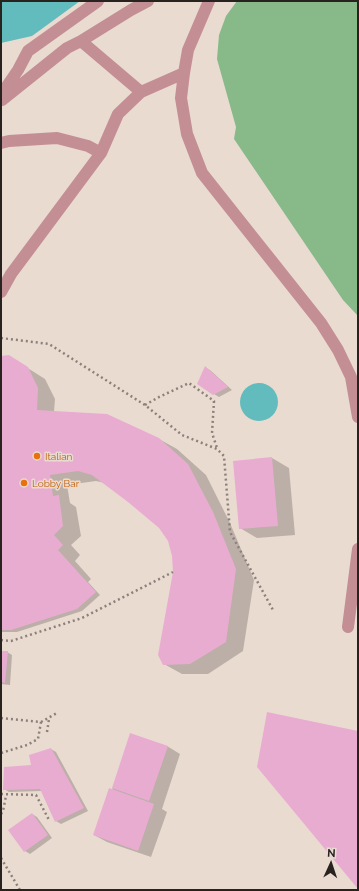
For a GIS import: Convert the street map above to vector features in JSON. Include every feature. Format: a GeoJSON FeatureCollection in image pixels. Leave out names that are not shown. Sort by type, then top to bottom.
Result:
{"type":"FeatureCollection","features":[{"type":"Feature","properties":{"kind":"street"},"geometry":{"type":"LineString","coordinates":[[1,95],[18,70],[28,51],[98,1]]}},
{"type":"Feature","properties":{"kind":"street"},"geometry":{"type":"LineString","coordinates":[[1,101],[67,48],[148,1]]}},
{"type":"Feature","properties":{"kind":"street"},"geometry":{"type":"LineString","coordinates":[[209,1],[188,50],[184,72],[181,98],[187,134],[202,173],[321,324],[338,350],[351,377],[358,417]]}},
{"type":"Feature","properties":{"kind":"street"},"geometry":{"type":"LineString","coordinates":[[81,41],[140,92]]}},
{"type":"Feature","properties":{"kind":"street"},"geometry":{"type":"LineString","coordinates":[[1,292],[11,274],[101,153],[118,114],[140,92],[184,72]]}},
{"type":"Feature","properties":{"kind":"street"},"geometry":{"type":"LineString","coordinates":[[1,143],[9,141],[57,138],[88,146],[101,153]]}},
{"type":"Feature","properties":{"kind":"street"},"geometry":{"type":"LineString","coordinates":[[348,627],[358,549]]}},
{"type":"Feature","properties":{"kind":"path"},"geometry":{"type":"LineString","coordinates":[[1,338],[49,344],[145,405],[182,435],[217,449],[224,456],[230,532],[273,610]]}},
{"type":"Feature","properties":{"kind":"path"},"geometry":{"type":"LineString","coordinates":[[145,405],[189,383],[214,401],[212,433],[217,449]]}},
{"type":"Feature","properties":{"kind":"path"},"geometry":{"type":"LineString","coordinates":[[1,640],[11,640],[82,618],[173,572]]}},
{"type":"Feature","properties":{"kind":"path"},"geometry":{"type":"LineString","coordinates":[[1,718],[41,722],[57,713]]}},
{"type":"Feature","properties":{"kind":"path"},"geometry":{"type":"LineString","coordinates":[[47,732],[49,718]]}},
{"type":"Feature","properties":{"kind":"path"},"geometry":{"type":"LineString","coordinates":[[1,753],[27,746],[38,739],[41,722]]}},
{"type":"Feature","properties":{"kind":"path"},"geometry":{"type":"LineString","coordinates":[[1,794],[6,796],[36,795],[49,820]]}},
{"type":"Feature","properties":{"kind":"path"},"geometry":{"type":"LineString","coordinates":[[1,814],[6,796]]}},
{"type":"Feature","properties":{"kind":"path"},"geometry":{"type":"LineString","coordinates":[[1,858],[20,890]]}},
{"type":"Feature","properties":{"kind":"green space"},"geometry":{"type":"Polygon","coordinates":[[[237,1],[358,1],[358,316],[343,300],[234,139],[236,127],[217,59],[219,35],[226,16],[237,1]]]}},
{"type":"Feature","properties":{"kind":"water"},"geometry":{"type":"Polygon","coordinates":[[[1,1],[80,1],[32,36],[1,43],[1,1]]]}},
{"type":"Feature","properties":{"kind":"water"},"geometry":{"type":"Polygon","coordinates":[[[255,383],[263,383],[270,386],[275,391],[278,402],[275,413],[270,418],[263,421],[255,421],[248,418],[243,413],[240,406],[240,398],[243,391],[248,386],[255,383]]]}},
{"type":"Feature","properties":{"kind":"building"},"geometry":{"type":"Polygon","coordinates":[[[9,355],[28,367],[38,388],[37,410],[107,414],[159,438],[188,464],[213,512],[236,569],[226,642],[190,664],[163,665],[158,655],[173,572],[172,556],[168,541],[159,528],[128,502],[92,475],[78,471],[50,475],[53,496],[59,495],[63,526],[54,535],[63,545],[58,550],[96,592],[77,609],[11,630],[1,630],[1,356],[9,355]]]}},
{"type":"Feature","properties":{"kind":"building"},"geometry":{"type":"Polygon","coordinates":[[[205,366],[228,387],[213,395],[197,384],[205,366]]]}},
{"type":"Feature","properties":{"kind":"building"},"geometry":{"type":"Polygon","coordinates":[[[272,457],[278,526],[239,529],[233,461],[272,457]]]}},
{"type":"Feature","properties":{"kind":"building"},"geometry":{"type":"Polygon","coordinates":[[[1,651],[8,651],[5,683],[1,682],[1,651]]]}},
{"type":"Feature","properties":{"kind":"building"},"geometry":{"type":"Polygon","coordinates":[[[267,712],[358,731],[358,889],[257,767],[267,712]]]}},
{"type":"Feature","properties":{"kind":"building"},"geometry":{"type":"Polygon","coordinates":[[[130,733],[168,746],[149,801],[112,788],[130,733]]]}},
{"type":"Feature","properties":{"kind":"building"},"geometry":{"type":"Polygon","coordinates":[[[51,748],[84,808],[55,822],[40,789],[3,790],[4,767],[31,765],[29,755],[51,748]]]}},
{"type":"Feature","properties":{"kind":"building"},"geometry":{"type":"Polygon","coordinates":[[[109,788],[154,804],[138,851],[93,835],[109,788]]]}},
{"type":"Feature","properties":{"kind":"building"},"geometry":{"type":"Polygon","coordinates":[[[32,813],[48,835],[24,852],[8,830],[32,813]]]}},
{"type":"Feature","properties":{"kind":"place","name":"Italian"},"geometry":{"type":"Point","coordinates":[37,456]}},
{"type":"Feature","properties":{"kind":"place","name":"Lobby Bar"},"geometry":{"type":"Point","coordinates":[24,483]}}]}
